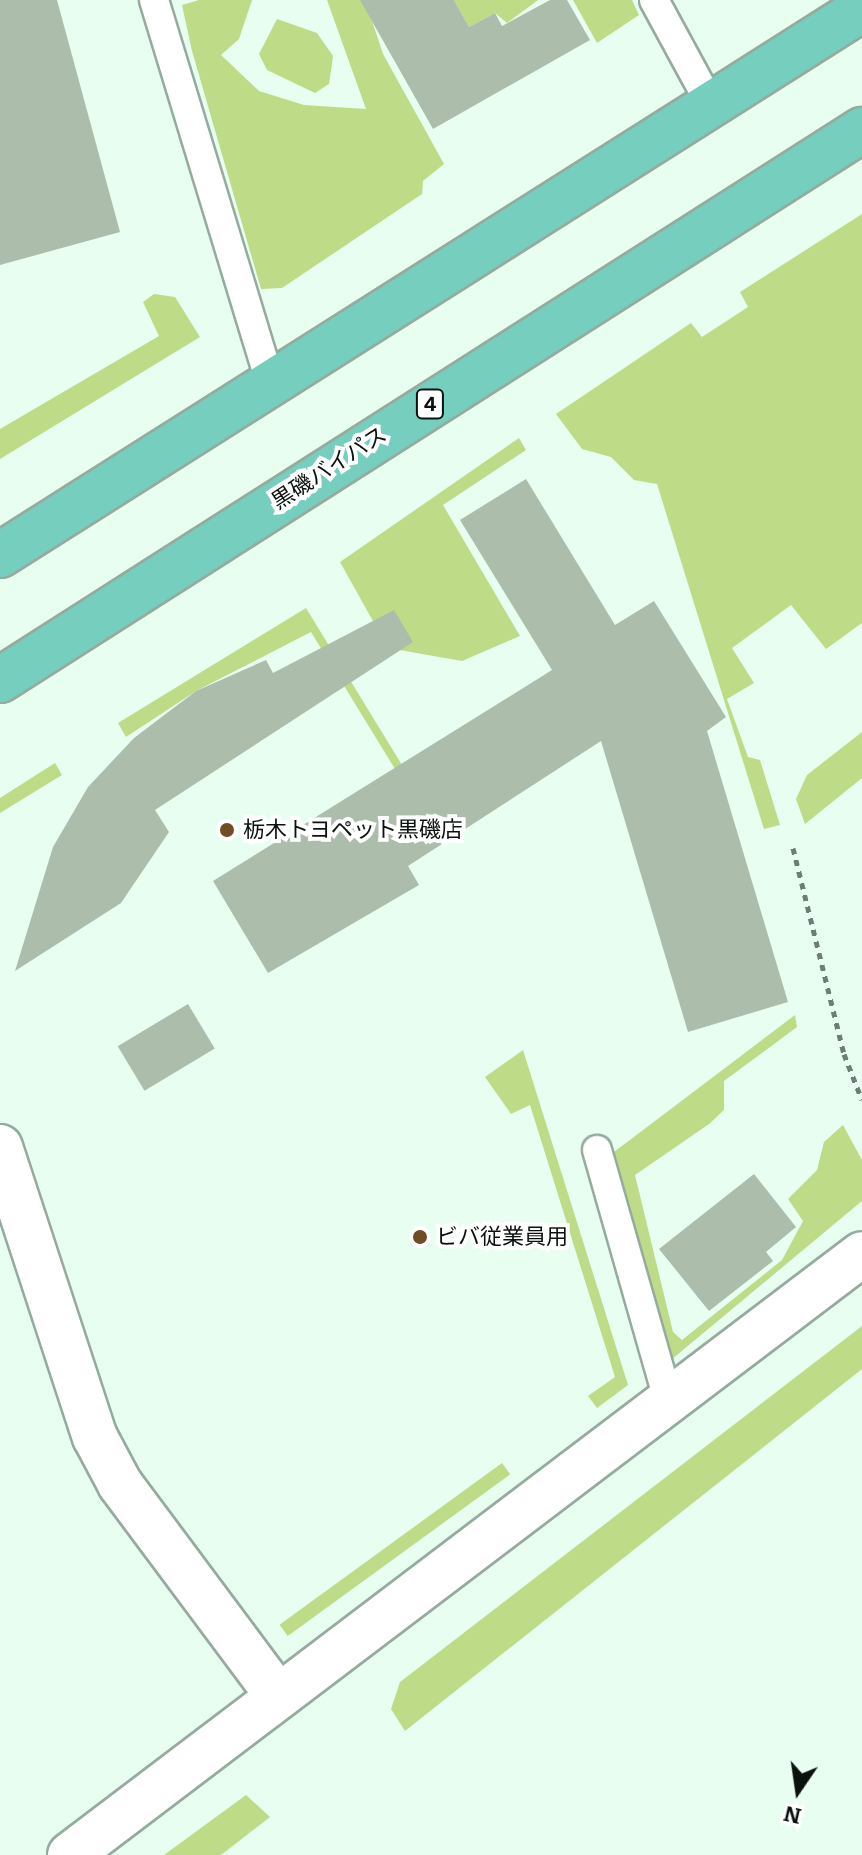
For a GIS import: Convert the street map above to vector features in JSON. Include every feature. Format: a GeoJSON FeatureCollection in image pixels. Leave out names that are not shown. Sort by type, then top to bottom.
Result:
{"type":"FeatureCollection","features":[{"type":"Feature","properties":{"kind":"highway"},"geometry":{"type":"LineString","coordinates":[[0,555],[862,9]]}},
{"type":"Feature","properties":{"kind":"highway","name":"黒磯バイパス"},"geometry":{"type":"LineString","coordinates":[[0,680],[862,130]]}},
{"type":"Feature","properties":{"kind":"street"},"geometry":{"type":"LineString","coordinates":[[0,1147],[95,1437],[120,1484],[278,1696]]}},
{"type":"Feature","properties":{"kind":"street"},"geometry":{"type":"LineString","coordinates":[[70,1855],[862,1254]]}},
{"type":"Feature","properties":{"kind":"lane"},"geometry":{"type":"LineString","coordinates":[[154,0],[271,385]]}},
{"type":"Feature","properties":{"kind":"lane"},"geometry":{"type":"LineString","coordinates":[[654,0],[711,105]]}},
{"type":"Feature","properties":{"kind":"lane"},"geometry":{"type":"LineString","coordinates":[[597,1150],[669,1402]]}},
{"type":"Feature","properties":{"kind":"path"},"geometry":{"type":"LineString","coordinates":[[793,848],[844,1054],[862,1100]]}},
{"type":"Feature","properties":{"kind":"green space"},"geometry":{"type":"Polygon","coordinates":[[[199,0],[252,0],[239,39],[221,55],[259,91],[304,105],[366,109],[327,0],[365,0],[383,54],[444,164],[423,181],[422,194],[282,288],[261,289],[192,51],[182,5],[199,0]]]}},
{"type":"Feature","properties":{"kind":"green space"},"geometry":{"type":"Polygon","coordinates":[[[454,0],[538,0],[507,23],[495,13],[469,27],[454,0]]]}},
{"type":"Feature","properties":{"kind":"green space"},"geometry":{"type":"Polygon","coordinates":[[[573,0],[632,0],[639,15],[597,43],[573,0]]]}},
{"type":"Feature","properties":{"kind":"green space"},"geometry":{"type":"Polygon","coordinates":[[[277,19],[317,33],[333,56],[329,84],[315,93],[267,70],[259,54],[277,19]]]}},
{"type":"Feature","properties":{"kind":"green space"},"geometry":{"type":"Polygon","coordinates":[[[862,214],[862,623],[826,649],[791,605],[732,648],[754,683],[727,699],[748,757],[760,760],[780,825],[764,829],[657,484],[634,480],[611,457],[582,449],[556,414],[691,323],[702,337],[748,307],[740,292],[862,214]]]}},
{"type":"Feature","properties":{"kind":"green space"},"geometry":{"type":"Polygon","coordinates":[[[154,294],[175,297],[200,337],[0,459],[0,429],[159,336],[143,302],[154,294]]]}},
{"type":"Feature","properties":{"kind":"green space"},"geometry":{"type":"Polygon","coordinates":[[[519,438],[526,450],[443,505],[520,636],[462,661],[388,648],[340,562],[519,438]]]}},
{"type":"Feature","properties":{"kind":"green space"},"geometry":{"type":"Polygon","coordinates":[[[306,608],[402,765],[395,769],[311,632],[196,691],[126,737],[118,723],[306,608]]]}},
{"type":"Feature","properties":{"kind":"green space"},"geometry":{"type":"Polygon","coordinates":[[[862,732],[862,778],[805,824],[796,799],[807,775],[862,732]]]}},
{"type":"Feature","properties":{"kind":"green space"},"geometry":{"type":"Polygon","coordinates":[[[55,763],[62,775],[0,813],[0,798],[55,763]]]}},
{"type":"Feature","properties":{"kind":"green space"},"geometry":{"type":"Polygon","coordinates":[[[795,1015],[797,1027],[724,1081],[724,1110],[709,1124],[635,1175],[673,1332],[682,1340],[782,1260],[803,1221],[788,1199],[817,1170],[824,1142],[843,1125],[862,1160],[862,1201],[671,1360],[610,1155],[795,1015]]]}},
{"type":"Feature","properties":{"kind":"green space"},"geometry":{"type":"Polygon","coordinates":[[[523,1050],[628,1385],[597,1408],[588,1396],[615,1377],[530,1105],[511,1114],[485,1077],[523,1050]]]}},
{"type":"Feature","properties":{"kind":"green space"},"geometry":{"type":"Polygon","coordinates":[[[862,1326],[862,1369],[405,1731],[391,1709],[400,1682],[862,1326]]]}},
{"type":"Feature","properties":{"kind":"green space"},"geometry":{"type":"Polygon","coordinates":[[[502,1463],[510,1474],[288,1636],[280,1625],[502,1463]]]}},
{"type":"Feature","properties":{"kind":"green space"},"geometry":{"type":"Polygon","coordinates":[[[246,1795],[270,1817],[221,1855],[164,1855],[246,1795]]]}},
{"type":"Feature","properties":{"kind":"building"},"geometry":{"type":"Polygon","coordinates":[[[0,0],[57,0],[120,232],[0,265],[0,0]]]}},
{"type":"Feature","properties":{"kind":"building"},"geometry":{"type":"Polygon","coordinates":[[[360,0],[454,0],[469,27],[495,13],[502,26],[550,0],[567,0],[590,40],[433,129],[360,0]]]}},
{"type":"Feature","properties":{"kind":"building"},"geometry":{"type":"Polygon","coordinates":[[[526,479],[615,625],[654,601],[726,717],[707,731],[788,1002],[688,1032],[601,741],[408,866],[419,885],[268,973],[213,881],[552,670],[460,520],[526,479]]]}},
{"type":"Feature","properties":{"kind":"building"},"geometry":{"type":"Polygon","coordinates":[[[394,610],[413,642],[155,810],[169,832],[121,903],[15,971],[53,847],[88,787],[134,738],[196,691],[266,660],[273,673],[394,610]]]}},
{"type":"Feature","properties":{"kind":"building"},"geometry":{"type":"Polygon","coordinates":[[[188,1004],[215,1049],[144,1091],[118,1046],[188,1004]]]}},
{"type":"Feature","properties":{"kind":"building"},"geometry":{"type":"Polygon","coordinates":[[[754,1174],[796,1227],[766,1252],[773,1261],[709,1311],[659,1249],[754,1174]]]}},
{"type":"Feature","properties":{"kind":"place","name":"栃木トヨペット黒磯店"},"geometry":{"type":"Point","coordinates":[227,830]}},
{"type":"Feature","properties":{"kind":"place","name":"ビバ従業員用"},"geometry":{"type":"Point","coordinates":[420,1237]}}]}
